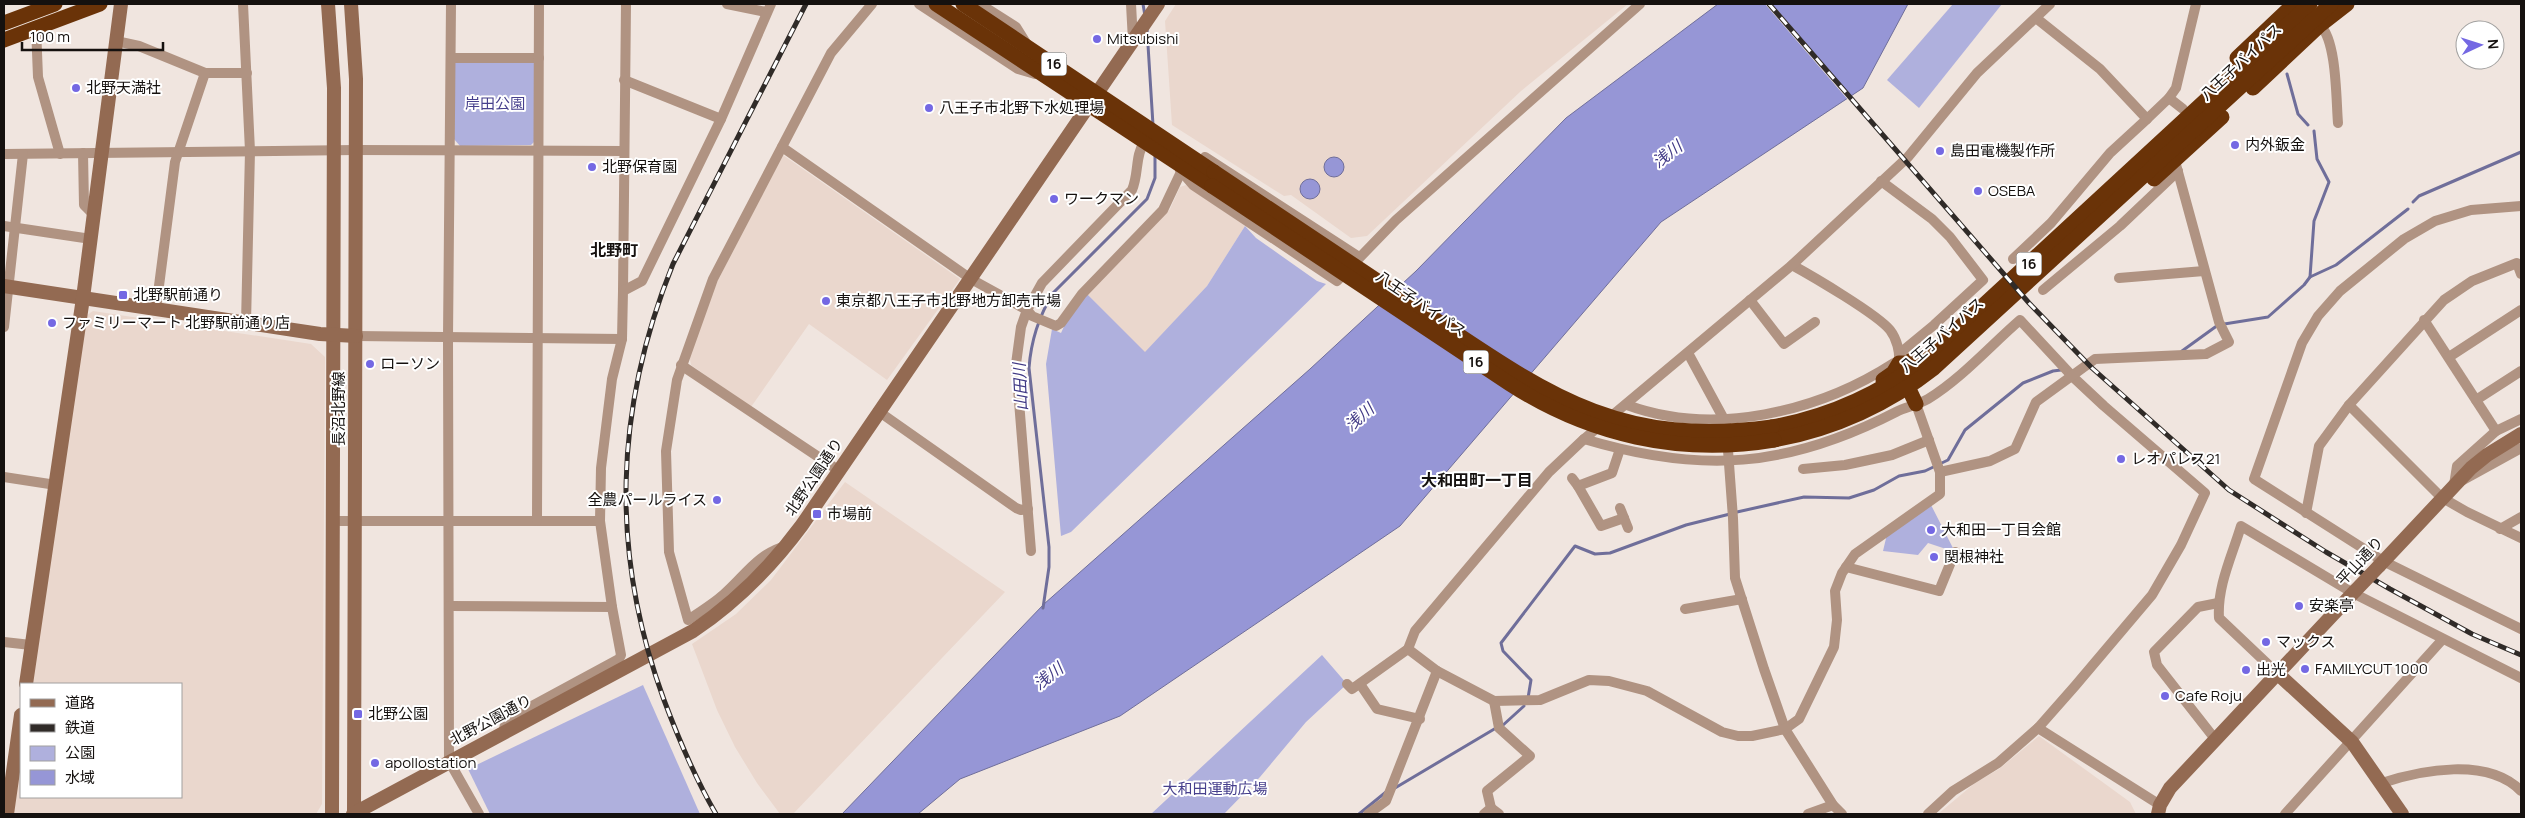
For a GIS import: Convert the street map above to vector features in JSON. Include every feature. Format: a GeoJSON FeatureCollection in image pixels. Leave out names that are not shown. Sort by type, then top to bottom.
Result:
{"type":"FeatureCollection","features":[{"type":"Feature","properties":{"kind":"highway"},"geometry":{"type":"LineString","coordinates":[[4,23],[55,4]]}},
{"type":"Feature","properties":{"kind":"highway"},"geometry":{"type":"LineString","coordinates":[[4,40],[100,4]]}},
{"type":"Feature","properties":{"kind":"highway","name":"八王子バイパス"},"geometry":{"type":"LineString","coordinates":[[936,4],[1180,169],[1213,179]]}},
{"type":"Feature","properties":{"kind":"highway","name":"八王子バイパス"},"geometry":{"type":"LineString","coordinates":[[963,4],[1146,125],[1213,179],[1524,378],[1566,401],[1607,417],[1668,430],[1773,434],[1843,421],[1884,402],[1908,387],[1949,356],[2053,250],[2310,4]]}},
{"type":"Feature","properties":{"kind":"highway","name":"16"},"geometry":{"type":"LineString","coordinates":[[2053,250],[2091,197],[2294,4]]}},
{"type":"Feature","properties":{"kind":"highway","name":"八王子バイパス"},"geometry":{"type":"LineString","coordinates":[[1773,434],[1791,424],[1837,410],[1886,385],[1928,356],[1985,305],[2053,250],[2331,4]]}},
{"type":"Feature","properties":{"kind":"highway","name":"16"},"geometry":{"type":"LineString","coordinates":[[2053,250],[2111,215],[2177,166],[2320,25],[2347,4]]}},
{"type":"Feature","properties":{"kind":"highway"},"geometry":{"type":"LineString","coordinates":[[1791,424],[1893,373],[1899,358],[1906,363],[1914,359],[1960,319],[1985,305]]}},
{"type":"Feature","properties":{"kind":"highway"},"geometry":{"type":"LineString","coordinates":[[1908,387],[1916,404]]}},
{"type":"Feature","properties":{"kind":"street"},"geometry":{"type":"LineString","coordinates":[[26,683],[83,298],[121,4]]}},
{"type":"Feature","properties":{"kind":"street"},"geometry":{"type":"LineString","coordinates":[[243,4],[250,151],[246,323]]}},
{"type":"Feature","properties":{"kind":"street","name":"長沼北野線"},"geometry":{"type":"LineString","coordinates":[[328,4],[334,88],[332,814]]}},
{"type":"Feature","properties":{"kind":"street","name":"長沼北野線"},"geometry":{"type":"LineString","coordinates":[[351,4],[356,79],[354,814]]}},
{"type":"Feature","properties":{"kind":"street"},"geometry":{"type":"LineString","coordinates":[[456,4],[451,4],[448,338],[450,521],[449,761],[479,814]]}},
{"type":"Feature","properties":{"kind":"street"},"geometry":{"type":"LineString","coordinates":[[536,521],[539,4]]}},
{"type":"Feature","properties":{"kind":"street"},"geometry":{"type":"LineString","coordinates":[[503,733],[506,720],[619,659],[621,655],[600,522],[601,468],[605,423],[622,339],[626,4]]}},
{"type":"Feature","properties":{"kind":"street"},"geometry":{"type":"LineString","coordinates":[[623,291],[642,281],[721,119],[768,8],[727,4]]}},
{"type":"Feature","properties":{"kind":"street"},"geometry":{"type":"LineString","coordinates":[[786,546],[774,549],[763,556],[722,596],[688,620],[669,552],[666,451],[677,380],[713,280],[831,53],[872,4]]}},
{"type":"Feature","properties":{"kind":"street"},"geometry":{"type":"LineString","coordinates":[[919,4],[1018,69],[1044,76]]}},
{"type":"Feature","properties":{"kind":"street"},"geometry":{"type":"LineString","coordinates":[[980,4],[1016,28],[1028,47]]}},
{"type":"Feature","properties":{"kind":"street"},"geometry":{"type":"LineString","coordinates":[[1131,4],[1136,37]]}},
{"type":"Feature","properties":{"kind":"street"},"geometry":{"type":"LineString","coordinates":[[782,147],[971,279],[1056,326],[1061,323],[1082,294],[1163,210],[1180,169],[1193,185],[1337,280],[1396,220],[1640,4]]}},
{"type":"Feature","properties":{"kind":"street"},"geometry":{"type":"LineString","coordinates":[[1347,684],[1352,689],[1408,649],[1415,631],[1549,472],[1584,439],[1627,405],[1792,265],[1908,157],[1977,74],[2050,4]]}},
{"type":"Feature","properties":{"kind":"street"},"geometry":{"type":"LineString","coordinates":[[2013,259],[2051,224],[2110,153],[2169,98],[2176,88],[2196,4]]}},
{"type":"Feature","properties":{"kind":"street","name":"北野公園通り"},"geometry":{"type":"LineString","coordinates":[[354,814],[449,761],[693,631],[763,574],[786,546],[1156,7]]}},
{"type":"Feature","properties":{"kind":"street"},"geometry":{"type":"LineString","coordinates":[[2036,18],[2100,69],[2147,119]]}},
{"type":"Feature","properties":{"kind":"street"},"geometry":{"type":"LineString","coordinates":[[2320,25],[2327,32],[2334,73],[2338,123]]}},
{"type":"Feature","properties":{"kind":"street"},"geometry":{"type":"LineString","coordinates":[[36,27],[38,77],[60,154]]}},
{"type":"Feature","properties":{"kind":"street"},"geometry":{"type":"LineString","coordinates":[[116,41],[139,46],[205,73],[247,72]]}},
{"type":"Feature","properties":{"kind":"street"},"geometry":{"type":"LineString","coordinates":[[451,58],[539,58]]}},
{"type":"Feature","properties":{"kind":"street"},"geometry":{"type":"LineString","coordinates":[[156,309],[175,162],[205,73]]}},
{"type":"Feature","properties":{"kind":"street"},"geometry":{"type":"LineString","coordinates":[[624,80],[721,119]]}},
{"type":"Feature","properties":{"kind":"street"},"geometry":{"type":"LineString","coordinates":[[2169,98],[2183,109]]}},
{"type":"Feature","properties":{"kind":"street"},"geometry":{"type":"LineString","coordinates":[[1164,138],[1185,144],[1359,257]]}},
{"type":"Feature","properties":{"kind":"street"},"geometry":{"type":"LineString","coordinates":[[1031,551],[1016,364],[1018,343],[1042,284],[1054,269],[1132,190],[1137,180],[1139,154],[1145,144]]}},
{"type":"Feature","properties":{"kind":"street"},"geometry":{"type":"LineString","coordinates":[[4,154],[333,150],[450,152],[624,151]]}},
{"type":"Feature","properties":{"kind":"street"},"geometry":{"type":"LineString","coordinates":[[82,153],[84,205],[94,215]]}},
{"type":"Feature","properties":{"kind":"street"},"geometry":{"type":"LineString","coordinates":[[4,328],[23,154]]}},
{"type":"Feature","properties":{"kind":"street"},"geometry":{"type":"LineString","coordinates":[[1940,472],[1990,461],[2015,449],[2036,402],[2073,377],[2095,359],[2206,354],[2229,342],[2219,324],[2177,166]]}},
{"type":"Feature","properties":{"kind":"street"},"geometry":{"type":"LineString","coordinates":[[2043,290],[2120,226],[2177,166]]}},
{"type":"Feature","properties":{"kind":"street"},"geometry":{"type":"LineString","coordinates":[[1627,405],[1660,414],[1724,418],[1775,412],[1840,392],[1894,363],[1983,280],[1950,238],[1932,219],[1881,181]]}},
{"type":"Feature","properties":{"kind":"street"},"geometry":{"type":"LineString","coordinates":[[2521,206],[2471,210],[2435,221],[2404,239],[2340,291],[2318,316],[2302,343],[2254,479],[2381,564],[2521,629]]}},
{"type":"Feature","properties":{"kind":"street"},"geometry":{"type":"LineString","coordinates":[[4,226],[91,239]]}},
{"type":"Feature","properties":{"kind":"street"},"geometry":{"type":"LineString","coordinates":[[2306,513],[2319,446],[2349,405],[2424,320],[2444,300],[2472,281],[2516,263],[2521,274]]}},
{"type":"Feature","properties":{"kind":"street"},"geometry":{"type":"LineString","coordinates":[[1792,265],[1869,314],[1890,330],[1899,358]]}},
{"type":"Feature","properties":{"kind":"street"},"geometry":{"type":"LineString","coordinates":[[2119,278],[2149,277],[2156,274],[2204,270]]}},
{"type":"Feature","properties":{"kind":"street"},"geometry":{"type":"LineString","coordinates":[[7,287],[333,335],[622,339]]}},
{"type":"Feature","properties":{"kind":"street"},"geometry":{"type":"LineString","coordinates":[[1750,300],[1784,344],[1815,322]]}},
{"type":"Feature","properties":{"kind":"street"},"geometry":{"type":"LineString","coordinates":[[2449,357],[2521,310]]}},
{"type":"Feature","properties":{"kind":"street"},"geometry":{"type":"LineString","coordinates":[[1584,439],[1620,449],[1681,461],[1729,461],[1773,455],[1823,444],[1927,400],[1961,374],[2020,320],[2073,377],[2166,463],[2192,480],[2205,494],[2172,562],[2152,595],[2038,728],[1998,763],[1953,791],[1928,814]]}},
{"type":"Feature","properties":{"kind":"street"},"geometry":{"type":"LineString","coordinates":[[2424,320],[2496,431]]}},
{"type":"Feature","properties":{"kind":"street"},"geometry":{"type":"LineString","coordinates":[[1688,353],[1726,424],[1735,578],[1785,729],[1833,805],[1842,814]]}},
{"type":"Feature","properties":{"kind":"street"},"geometry":{"type":"LineString","coordinates":[[681,365],[838,470]]}},
{"type":"Feature","properties":{"kind":"street"},"geometry":{"type":"LineString","coordinates":[[2476,400],[2521,371]]}},
{"type":"Feature","properties":{"kind":"street"},"geometry":{"type":"LineString","coordinates":[[1408,649],[1436,671],[1494,701],[1540,700],[1589,680],[1609,681],[1647,691],[1722,732],[1738,736],[1752,736],[1785,729],[1799,719],[1834,647],[1837,620],[1836,591],[1846,567],[1855,554],[1940,494],[1940,472],[1916,404]]}},
{"type":"Feature","properties":{"kind":"street"},"geometry":{"type":"LineString","coordinates":[[2349,405],[2442,497],[2500,529],[2521,538]]}},
{"type":"Feature","properties":{"kind":"street"},"geometry":{"type":"LineString","coordinates":[[878,411],[1016,508],[1021,510],[1028,509]]}},
{"type":"Feature","properties":{"kind":"street"},"geometry":{"type":"LineString","coordinates":[[2454,485],[2457,466],[2496,431],[2521,419]]}},
{"type":"Feature","properties":{"kind":"street","name":"平山通り"},"geometry":{"type":"LineString","coordinates":[[2159,810],[2170,788],[2442,497],[2487,454],[2521,434]]}},
{"type":"Feature","properties":{"kind":"street"},"geometry":{"type":"LineString","coordinates":[[1803,469],[1844,465],[1892,455],[1929,440]]}},
{"type":"Feature","properties":{"kind":"street"},"geometry":{"type":"LineString","coordinates":[[2454,485],[2521,448]]}},
{"type":"Feature","properties":{"kind":"street"},"geometry":{"type":"LineString","coordinates":[[1620,449],[1612,473],[1575,482],[1601,526],[1626,523],[1620,508]]}},
{"type":"Feature","properties":{"kind":"street"},"geometry":{"type":"LineString","coordinates":[[4,477],[56,485]]}},
{"type":"Feature","properties":{"kind":"street"},"geometry":{"type":"LineString","coordinates":[[2500,529],[2521,518]]}},
{"type":"Feature","properties":{"kind":"street"},"geometry":{"type":"LineString","coordinates":[[332,521],[600,522]]}},
{"type":"Feature","properties":{"kind":"street"},"geometry":{"type":"LineString","coordinates":[[2402,814],[2352,742],[2219,618],[2218,603],[2241,526],[2354,592],[2442,640],[2521,678]]}},
{"type":"Feature","properties":{"kind":"street"},"geometry":{"type":"LineString","coordinates":[[1846,567],[1940,591],[1955,552]]}},
{"type":"Feature","properties":{"kind":"street"},"geometry":{"type":"LineString","coordinates":[[1685,609],[1742,599]]}},
{"type":"Feature","properties":{"kind":"street"},"geometry":{"type":"LineString","coordinates":[[2215,739],[2157,665],[2154,652],[2198,607],[2218,603]]}},
{"type":"Feature","properties":{"kind":"street"},"geometry":{"type":"LineString","coordinates":[[449,606],[612,607]]}},
{"type":"Feature","properties":{"kind":"street"},"geometry":{"type":"LineString","coordinates":[[2285,814],[2352,742],[2442,640]]}},
{"type":"Feature","properties":{"kind":"street"},"geometry":{"type":"LineString","coordinates":[[4,642],[32,646]]}},
{"type":"Feature","properties":{"kind":"street"},"geometry":{"type":"LineString","coordinates":[[1368,814],[1386,800],[1420,719],[1436,671]]}},
{"type":"Feature","properties":{"kind":"street"},"geometry":{"type":"LineString","coordinates":[[1360,684],[1377,709],[1420,719]]}},
{"type":"Feature","properties":{"kind":"street"},"geometry":{"type":"LineString","coordinates":[[1492,812],[1487,791],[1530,756],[1499,728],[1494,701]]}},
{"type":"Feature","properties":{"kind":"street"},"geometry":{"type":"LineString","coordinates":[[7,814],[20,722]]}},
{"type":"Feature","properties":{"kind":"street"},"geometry":{"type":"LineString","coordinates":[[2038,728],[2159,810]]}},
{"type":"Feature","properties":{"kind":"street"},"geometry":{"type":"LineString","coordinates":[[2382,783],[2409,775],[2455,768],[2501,777],[2521,791]]}},
{"type":"Feature","properties":{"kind":"street"},"geometry":{"type":"LineString","coordinates":[[332,770],[340,777],[350,774],[354,770]]}},
{"type":"Feature","properties":{"kind":"street"},"geometry":{"type":"LineString","coordinates":[[1808,814],[1833,805]]}},
{"type":"Feature","properties":{"kind":"shaded area"},"geometry":{"type":"Polygon","coordinates":[[[1176,4],[1628,4],[1521,91],[1367,236],[1351,238],[1291,195],[1284,196],[1172,125],[1165,21],[1176,4]]]}},
{"type":"Feature","properties":{"kind":"shaded area","name":"東京都八王子市北野地方卸売市場"},"geometry":{"type":"Polygon","coordinates":[[[783,155],[960,279],[887,380],[809,324],[751,407],[691,365],[689,354],[718,280],[783,155]]]}},
{"type":"Feature","properties":{"kind":"shaded area"},"geometry":{"type":"Polygon","coordinates":[[[1186,185],[1245,226],[1207,286],[1145,353],[1087,294],[1170,209],[1180,187],[1186,185]]]}},
{"type":"Feature","properties":{"kind":"shaded area"},"geometry":{"type":"Polygon","coordinates":[[[93,311],[311,344],[325,357],[322,804],[316,814],[13,814],[20,767],[20,798],[182,798],[182,683],[32,683],[87,315],[93,311]]]}},
{"type":"Feature","properties":{"kind":"shaded area"},"geometry":{"type":"Polygon","coordinates":[[[845,482],[1005,592],[793,814],[780,814],[757,783],[735,747],[717,710],[692,644],[736,614],[771,580],[845,482]]]}},
{"type":"Feature","properties":{"kind":"shaded area"},"geometry":{"type":"Polygon","coordinates":[[[2039,736],[2130,802],[2136,814],[1938,814],[1975,783],[1999,769],[2039,736]]]}},
{"type":"Feature","properties":{"kind":"green space"},"geometry":{"type":"Polygon","coordinates":[[[1953,4],[2002,4],[1919,108],[1887,80],[1953,4]]]}},
{"type":"Feature","properties":{"kind":"green space","name":"岸田公園"},"geometry":{"type":"Polygon","coordinates":[[[531,61],[535,64],[534,142],[531,145],[460,146],[454,139],[455,62],[531,61]]]}},
{"type":"Feature","properties":{"kind":"green space"},"geometry":{"type":"Polygon","coordinates":[[[1245,226],[1256,238],[1317,281],[1326,284],[1071,532],[1061,536],[1046,364],[1052,329],[1061,333],[1067,320],[1087,294],[1145,352],[1207,286],[1245,226]]]}},
{"type":"Feature","properties":{"kind":"green space"},"geometry":{"type":"Polygon","coordinates":[[[1930,503],[1955,552],[1928,543],[1918,555],[1883,551],[1888,530],[1930,503]]]}},
{"type":"Feature","properties":{"kind":"green space","name":"大和田運動広場"},"geometry":{"type":"Polygon","coordinates":[[[1322,655],[1347,684],[1306,722],[1260,777],[1224,814],[1151,814],[1322,655]]]}},
{"type":"Feature","properties":{"kind":"green space"},"geometry":{"type":"Polygon","coordinates":[[[643,685],[700,814],[490,814],[468,769],[643,685]]]}},
{"type":"Feature","properties":{"kind":"water","name":"浅川"},"geometry":{"type":"Polygon","coordinates":[[[1718,4],[1908,4],[1863,88],[1661,222],[1400,526],[1120,716],[960,779],[918,814],[842,814],[1044,604],[1310,369],[1416,271],[1566,118],[1718,4]]]}},
{"type":"Feature","properties":{"kind":"water"},"geometry":{"type":"Polygon","coordinates":[[[1334,157],[1341,160],[1344,167],[1341,174],[1334,177],[1327,174],[1324,167],[1327,160],[1334,157]]]}},
{"type":"Feature","properties":{"kind":"water"},"geometry":{"type":"Polygon","coordinates":[[[1310,179],[1317,182],[1320,189],[1317,196],[1310,199],[1303,196],[1300,189],[1303,182],[1310,179]]]}},
{"type":"Feature","properties":{"kind":"pier"},"geometry":{"type":"Polygon","coordinates":[[[1765,4],[1772,4],[1853,98],[1849,101],[1765,4]]]}},
{"type":"Feature","properties":{"kind":"waterway","name":"山田川"},"geometry":{"type":"LineString","coordinates":[[1143,4],[1145,16]]}},
{"type":"Feature","properties":{"kind":"waterway","name":"山田川"},"geometry":{"type":"LineString","coordinates":[[1147,29],[1153,125]]}},
{"type":"Feature","properties":{"kind":"waterway"},"geometry":{"type":"LineString","coordinates":[[2287,74],[2298,114],[2308,125]]}},
{"type":"Feature","properties":{"kind":"waterway"},"geometry":{"type":"LineString","coordinates":[[2182,351],[2218,325],[2268,317],[2304,285],[2310,277],[2314,221],[2329,182],[2317,159],[2314,131]]}},
{"type":"Feature","properties":{"kind":"waterway"},"geometry":{"type":"LineString","coordinates":[[2413,202],[2419,196],[2521,152]]}},
{"type":"Feature","properties":{"kind":"waterway","name":"山田川"},"geometry":{"type":"LineString","coordinates":[[1043,608],[1049,567],[1049,547],[1029,368],[1034,338],[1040,319],[1053,293],[1147,199],[1155,178],[1155,154]]}},
{"type":"Feature","properties":{"kind":"waterway"},"geometry":{"type":"LineString","coordinates":[[2310,277],[2336,265],[2408,209]]}},
{"type":"Feature","properties":{"kind":"waterway"},"geometry":{"type":"LineString","coordinates":[[1737,512],[1804,497],[1849,498],[1874,490],[1899,476],[1925,471],[1948,460],[1965,430],[2023,383],[2053,371],[2061,370]]}},
{"type":"Feature","properties":{"kind":"waterway"},"geometry":{"type":"LineString","coordinates":[[1528,698],[1531,680],[1503,651],[1501,643],[1575,546],[1595,554],[1610,553],[1686,525],[1730,514]]}},
{"type":"Feature","properties":{"kind":"waterway"},"geometry":{"type":"LineString","coordinates":[[1502,726],[1524,706]]}},
{"type":"Feature","properties":{"kind":"waterway"},"geometry":{"type":"LineString","coordinates":[[1395,788],[1496,728]]}},
{"type":"Feature","properties":{"kind":"waterway"},"geometry":{"type":"LineString","coordinates":[[1359,814],[1386,792]]}},
{"type":"Feature","properties":{"kind":"railway"},"geometry":{"type":"LineString","coordinates":[[716,814],[694,773],[676,730],[646,645],[634,590],[628,536],[626,482],[630,427],[639,373],[653,319],[673,264],[806,4]]}},
{"type":"Feature","properties":{"kind":"railway"},"geometry":{"type":"LineString","coordinates":[[1769,4],[2029,303],[2092,368],[2229,490],[2326,552],[2390,589],[2472,634],[2521,655]]}},
{"type":"Feature","properties":{"kind":"place","name":"Mitsubishi"},"geometry":{"type":"Point","coordinates":[1097,39]}},
{"type":"Feature","properties":{"kind":"place","name":"北野天満社"},"geometry":{"type":"Point","coordinates":[76,88]}},
{"type":"Feature","properties":{"kind":"place","name":"八王子市北野下水処理場"},"geometry":{"type":"Point","coordinates":[929,108]}},
{"type":"Feature","properties":{"kind":"place","name":"内外鈑金"},"geometry":{"type":"Point","coordinates":[2235,145]}},
{"type":"Feature","properties":{"kind":"place","name":"島田電機製作所"},"geometry":{"type":"Point","coordinates":[1940,151]}},
{"type":"Feature","properties":{"kind":"place","name":"北野保育園"},"geometry":{"type":"Point","coordinates":[592,167]}},
{"type":"Feature","properties":{"kind":"place","name":"OSEBA"},"geometry":{"type":"Point","coordinates":[1978,191]}},
{"type":"Feature","properties":{"kind":"place","name":"ワークマン"},"geometry":{"type":"Point","coordinates":[1054,199]}},
{"type":"Feature","properties":{"kind":"place","name":"北野駅前通り"},"geometry":{"type":"Point","coordinates":[123,295]}},
{"type":"Feature","properties":{"kind":"place","name":"東京都八王子市北野地方卸売市場"},"geometry":{"type":"Point","coordinates":[826,301]}},
{"type":"Feature","properties":{"kind":"place","name":"ファミリーマート 北野駅前通り店"},"geometry":{"type":"Point","coordinates":[52,323]}},
{"type":"Feature","properties":{"kind":"place","name":"ローソン"},"geometry":{"type":"Point","coordinates":[370,364]}},
{"type":"Feature","properties":{"kind":"place","name":"レオパレス21"},"geometry":{"type":"Point","coordinates":[2121,459]}},
{"type":"Feature","properties":{"kind":"place","name":"全農パールライス"},"geometry":{"type":"Point","coordinates":[717,500]}},
{"type":"Feature","properties":{"kind":"place","name":"市場前"},"geometry":{"type":"Point","coordinates":[817,514]}},
{"type":"Feature","properties":{"kind":"place","name":"大和田一丁目会館"},"geometry":{"type":"Point","coordinates":[1931,530]}},
{"type":"Feature","properties":{"kind":"place","name":"関根神社"},"geometry":{"type":"Point","coordinates":[1934,557]}},
{"type":"Feature","properties":{"kind":"place","name":"安楽亭"},"geometry":{"type":"Point","coordinates":[2299,606]}},
{"type":"Feature","properties":{"kind":"place","name":"マックス"},"geometry":{"type":"Point","coordinates":[2266,642]}},
{"type":"Feature","properties":{"kind":"place","name":"FAMILYCUT 1000"},"geometry":{"type":"Point","coordinates":[2305,669]}},
{"type":"Feature","properties":{"kind":"place","name":"出光"},"geometry":{"type":"Point","coordinates":[2246,670]}},
{"type":"Feature","properties":{"kind":"place","name":"Cafe Roju"},"geometry":{"type":"Point","coordinates":[2165,696]}},
{"type":"Feature","properties":{"kind":"place","name":"北野公園"},"geometry":{"type":"Point","coordinates":[358,714]}},
{"type":"Feature","properties":{"kind":"place","name":"apollostation"},"geometry":{"type":"Point","coordinates":[375,763]}},
{"type":"Feature","properties":{"kind":"district","name":"北野町"},"geometry":{"type":"Point","coordinates":[614,250]}},
{"type":"Feature","properties":{"kind":"district","name":"大和田町一丁目"},"geometry":{"type":"Point","coordinates":[1477,480]}}]}
